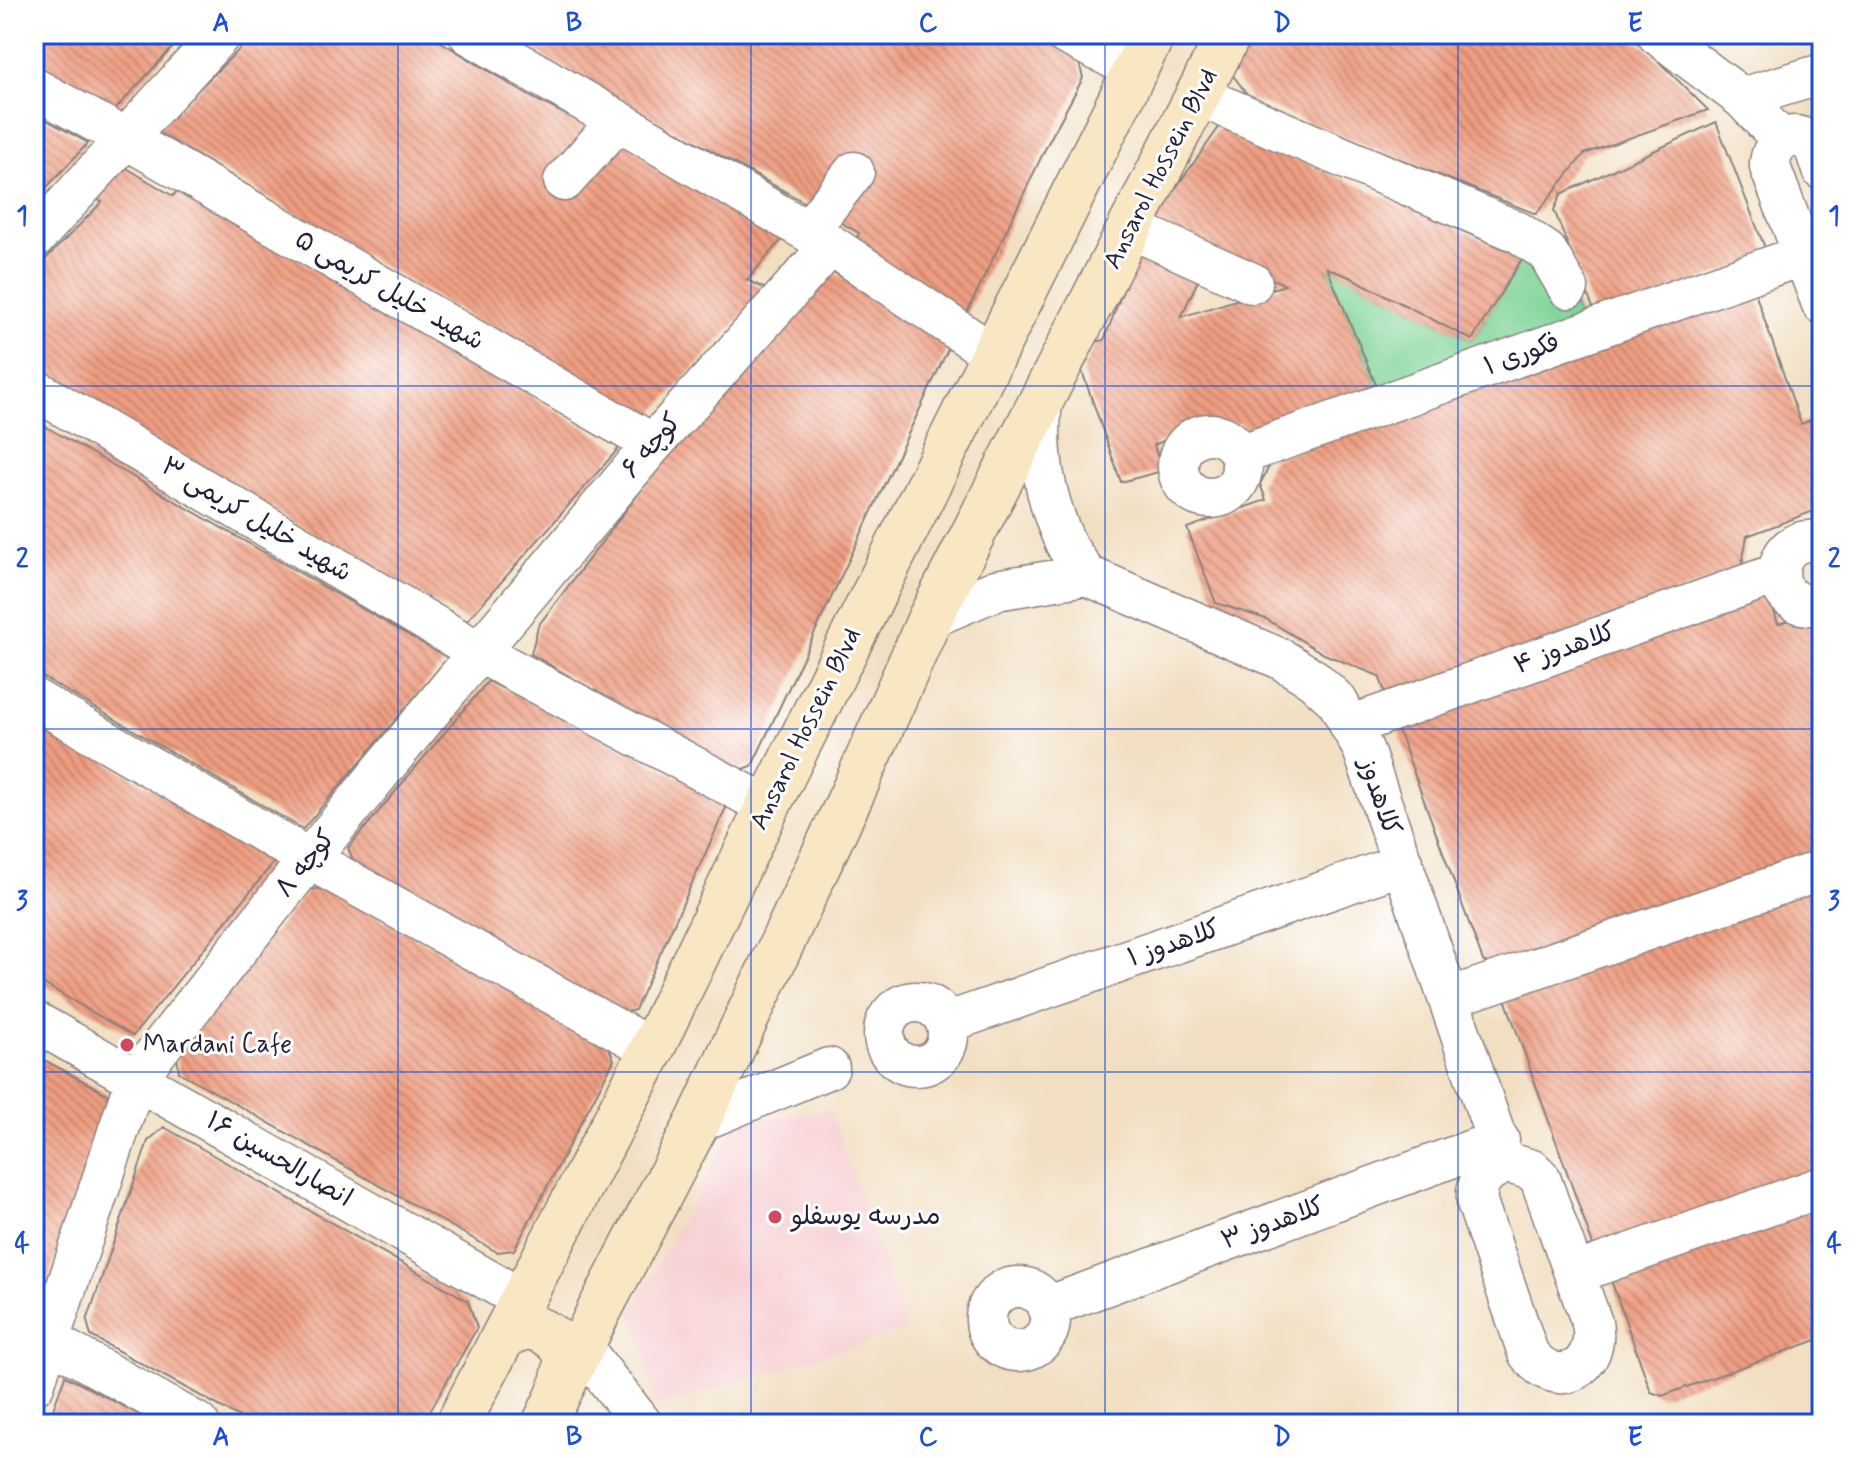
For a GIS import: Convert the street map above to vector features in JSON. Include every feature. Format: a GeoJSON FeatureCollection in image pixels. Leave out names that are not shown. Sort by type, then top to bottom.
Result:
{"type":"FeatureCollection","features":[{"type":"Feature","properties":{"kind":"main road","name":"Ansarol Hossein Blvd"},"geometry":{"type":"LineString","coordinates":[[551,1412],[698,1122],[852,794],[930,618],[1229,34]]}},
{"type":"Feature","properties":{"kind":"main road","name":"Ansarol Hossein Blvd"},"geometry":{"type":"LineString","coordinates":[[458,1424],[652,1049],[768,806],[1144,52]]}},
{"type":"Feature","properties":{"kind":"main road"},"geometry":{"type":"LineString","coordinates":[[522,1304],[590,1330]]}},
{"type":"Feature","properties":{"kind":"main road"},"geometry":{"type":"LineString","coordinates":[[522,1304],[526,1327],[543,1331],[557,1341],[565,1353],[565,1368],[551,1412]]}},
{"type":"Feature","properties":{"kind":"street"},"geometry":{"type":"LineString","coordinates":[[34,239],[221,34]]}},
{"type":"Feature","properties":{"kind":"street"},"geometry":{"type":"LineString","coordinates":[[469,34],[819,238],[993,354]]}},
{"type":"Feature","properties":{"kind":"street"},"geometry":{"type":"LineString","coordinates":[[1065,34],[1144,52]]}},
{"type":"Feature","properties":{"kind":"street"},"geometry":{"type":"LineString","coordinates":[[1657,34],[1742,98],[1782,140]]}},
{"type":"Feature","properties":{"kind":"street"},"geometry":{"type":"LineString","coordinates":[[1742,98],[1822,74]]}},
{"type":"Feature","properties":{"kind":"street"},"geometry":{"type":"LineString","coordinates":[[34,88],[125,138]]}},
{"type":"Feature","properties":{"kind":"street"},"geometry":{"type":"LineString","coordinates":[[1199,96],[1518,232],[1547,252],[1568,288]]}},
{"type":"Feature","properties":{"kind":"street"},"geometry":{"type":"LineString","coordinates":[[564,181],[618,121]]}},
{"type":"Feature","properties":{"kind":"street"},"geometry":{"type":"LineString","coordinates":[[1822,170],[1812,143],[1797,136],[1782,140],[1771,151],[1770,167],[1822,304]]}},
{"type":"Feature","properties":{"kind":"street","name":"شهید خلیل کریمی ۵"},"geometry":{"type":"LineString","coordinates":[[125,138],[653,444]]}},
{"type":"Feature","properties":{"kind":"street","name":"کوچه ۶"},"geometry":{"type":"LineString","coordinates":[[479,652],[653,444],[819,238],[854,172]]}},
{"type":"Feature","properties":{"kind":"street"},"geometry":{"type":"LineString","coordinates":[[1130,228],[1252,283]]}},
{"type":"Feature","properties":{"kind":"street","name":"فکوری ۱"},"geometry":{"type":"LineString","coordinates":[[1240,455],[1803,255]]}},
{"type":"Feature","properties":{"kind":"street","name":"شهید خلیل کریمی ۳"},"geometry":{"type":"LineString","coordinates":[[34,389],[479,652],[768,806]]}},
{"type":"Feature","properties":{"kind":"street"},"geometry":{"type":"LineString","coordinates":[[930,618],[996,590],[1086,575],[1064,541],[1050,498],[1038,436],[1042,402]]}},
{"type":"Feature","properties":{"kind":"street"},"geometry":{"type":"LineString","coordinates":[[1822,542],[1810,540],[1790,548],[1783,557],[1779,573],[1782,588],[1789,597],[1808,606],[1822,604]]}},
{"type":"Feature","properties":{"kind":"street","name":"کلاهدوز ۴"},"geometry":{"type":"LineString","coordinates":[[1350,726],[1779,573]]}},
{"type":"Feature","properties":{"kind":"street","name":"کلاهدوز"},"geometry":{"type":"LineString","coordinates":[[1086,575],[1281,659],[1313,679],[1337,701],[1363,749],[1502,1152]]}},
{"type":"Feature","properties":{"kind":"street","name":"کوچه ۸"},"geometry":{"type":"LineString","coordinates":[[136,1078],[309,859],[479,652]]}},
{"type":"Feature","properties":{"kind":"street"},"geometry":{"type":"LineString","coordinates":[[34,699],[309,859],[652,1049]]}},
{"type":"Feature","properties":{"kind":"street","name":"کلاهدوز ۱"},"geometry":{"type":"LineString","coordinates":[[946,1023],[1403,864]]}},
{"type":"Feature","properties":{"kind":"street"},"geometry":{"type":"LineString","coordinates":[[1449,998],[1822,870]]}},
{"type":"Feature","properties":{"kind":"street","name":"انصارالحسین ۱۶"},"geometry":{"type":"LineString","coordinates":[[34,1022],[136,1078],[522,1304]]}},
{"type":"Feature","properties":{"kind":"street"},"geometry":{"type":"LineString","coordinates":[[698,1122],[829,1068]]}},
{"type":"Feature","properties":{"kind":"street"},"geometry":{"type":"LineString","coordinates":[[34,1385],[136,1078]]}},
{"type":"Feature","properties":{"kind":"street"},"geometry":{"type":"LineString","coordinates":[[1502,1152],[1540,1178],[1575,1273],[1592,1323],[1592,1352],[1577,1369],[1555,1373],[1535,1363],[1528,1353],[1477,1202],[1476,1190],[1480,1180],[1502,1152]]}},
{"type":"Feature","properties":{"kind":"street","name":"کلاهدوز ۳"},"geometry":{"type":"LineString","coordinates":[[1047,1307],[1502,1152]]}},
{"type":"Feature","properties":{"kind":"street"},"geometry":{"type":"LineString","coordinates":[[1575,1273],[1822,1187]]}},
{"type":"Feature","properties":{"kind":"street"},"geometry":{"type":"LineString","coordinates":[[590,1330],[642,1424]]}},
{"type":"Feature","properties":{"kind":"street"},"geometry":{"type":"LineString","coordinates":[[50,1341],[199,1424]]}},
{"type":"Feature","properties":{"kind":"shaded area","name":"مدرسه یوسفلو"},"geometry":{"type":"Polygon","coordinates":[[[830,1109],[906,1330],[657,1407],[632,1310],[736,1123],[830,1109]]]}},
{"type":"Feature","properties":{"kind":"green space"},"geometry":{"type":"Polygon","coordinates":[[[1523,257],[1564,281],[1582,325],[1381,397],[1327,268],[1341,272],[1472,340],[1523,257]]]}},
{"type":"Feature","properties":{"kind":"building"},"geometry":{"type":"Polygon","coordinates":[[[34,34],[185,34],[111,114],[34,69],[34,34]]]}},
{"type":"Feature","properties":{"kind":"building"},"geometry":{"type":"Polygon","coordinates":[[[255,34],[428,34],[531,97],[600,132],[613,134],[784,237],[747,280],[766,289],[649,418],[630,412],[156,131],[255,34]]]}},
{"type":"Feature","properties":{"kind":"building"},"geometry":{"type":"Polygon","coordinates":[[[503,34],[1034,34],[1077,55],[1083,78],[1047,145],[966,315],[855,242],[859,233],[503,34]]]}},
{"type":"Feature","properties":{"kind":"building"},"geometry":{"type":"Polygon","coordinates":[[[1251,34],[1623,34],[1644,47],[1708,110],[1584,154],[1536,214],[1251,99],[1228,69],[1251,34]]]}},
{"type":"Feature","properties":{"kind":"building"},"geometry":{"type":"Polygon","coordinates":[[[34,113],[88,143],[34,201],[34,113]]]}},
{"type":"Feature","properties":{"kind":"building"},"geometry":{"type":"Polygon","coordinates":[[[1716,122],[1768,256],[1597,318],[1554,210],[1561,194],[1716,122]]]}},
{"type":"Feature","properties":{"kind":"building"},"geometry":{"type":"Polygon","coordinates":[[[1220,126],[1523,257],[1472,340],[1327,268],[1381,397],[1260,440],[1240,423],[1198,425],[1154,445],[1162,471],[1121,482],[1082,371],[1096,342],[1104,340],[1142,241],[1202,272],[1181,317],[1285,285],[1153,220],[1220,126]]]}},
{"type":"Feature","properties":{"kind":"building"},"geometry":{"type":"Polygon","coordinates":[[[125,167],[173,196],[179,189],[619,448],[467,621],[34,373],[34,271],[102,202],[96,199],[125,167]]]}},
{"type":"Feature","properties":{"kind":"building"},"geometry":{"type":"Polygon","coordinates":[[[827,268],[949,347],[752,766],[735,772],[531,654],[538,626],[642,489],[679,441],[827,268]]]}},
{"type":"Feature","properties":{"kind":"building"},"geometry":{"type":"Polygon","coordinates":[[[1751,281],[1801,424],[1822,416],[1822,508],[1747,536],[1741,569],[1388,700],[1379,676],[1324,654],[1266,619],[1216,603],[1187,528],[1266,500],[1260,484],[1273,459],[1751,281]]]}},
{"type":"Feature","properties":{"kind":"building"},"geometry":{"type":"Polygon","coordinates":[[[34,420],[448,658],[303,829],[34,672],[34,420]]]}},
{"type":"Feature","properties":{"kind":"building"},"geometry":{"type":"Polygon","coordinates":[[[1757,593],[1770,598],[1778,624],[1822,610],[1822,863],[1499,969],[1483,961],[1397,727],[1757,593]]]}},
{"type":"Feature","properties":{"kind":"building"},"geometry":{"type":"Polygon","coordinates":[[[488,681],[729,801],[635,1010],[618,1014],[354,862],[348,848],[488,681]]]}},
{"type":"Feature","properties":{"kind":"building"},"geometry":{"type":"Polygon","coordinates":[[[34,718],[274,862],[133,1036],[34,978],[34,718]]]}},
{"type":"Feature","properties":{"kind":"building"},"geometry":{"type":"Polygon","coordinates":[[[1822,881],[1822,1171],[1609,1250],[1593,1245],[1503,993],[1822,881]]]}},
{"type":"Feature","properties":{"kind":"building"},"geometry":{"type":"Polygon","coordinates":[[[325,888],[606,1041],[614,1060],[514,1250],[497,1252],[179,1072],[177,1056],[308,890],[325,888]]]}},
{"type":"Feature","properties":{"kind":"building"},"geometry":{"type":"Polygon","coordinates":[[[46,1061],[107,1094],[111,1114],[34,1314],[34,1070],[46,1061]]]}},
{"type":"Feature","properties":{"kind":"building"},"geometry":{"type":"Polygon","coordinates":[[[164,1127],[468,1301],[477,1328],[423,1424],[252,1424],[91,1336],[87,1321],[148,1141],[164,1127]]]}},
{"type":"Feature","properties":{"kind":"building"},"geometry":{"type":"Polygon","coordinates":[[[1822,1196],[1822,1338],[1662,1396],[1651,1392],[1611,1280],[1822,1196]]]}},
{"type":"Feature","properties":{"kind":"building"},"geometry":{"type":"Polygon","coordinates":[[[65,1376],[158,1424],[48,1424],[65,1376]]]}},
{"type":"Feature","properties":{"kind":"place","name":"Mardani Cafe"},"geometry":{"type":"Point","coordinates":[127,1045]}},
{"type":"Feature","properties":{"kind":"place","name":"مدرسه یوسفلو"},"geometry":{"type":"Point","coordinates":[775,1217]}}]}
